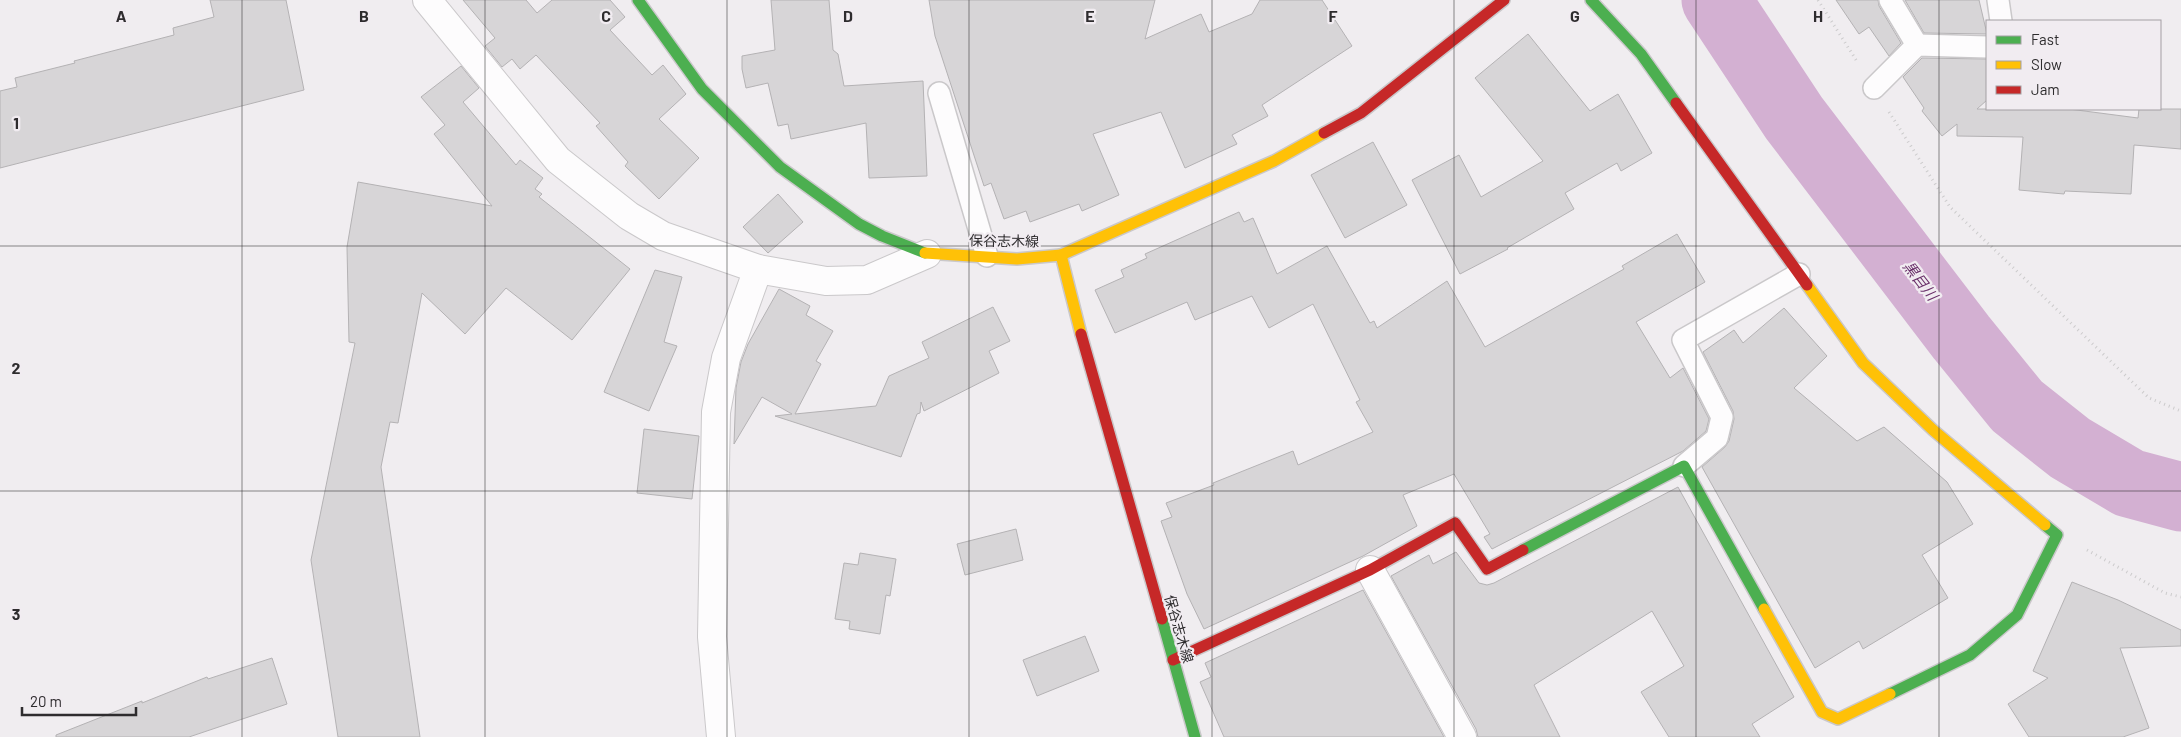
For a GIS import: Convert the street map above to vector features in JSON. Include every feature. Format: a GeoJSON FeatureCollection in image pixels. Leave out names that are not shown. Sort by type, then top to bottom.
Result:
{"type":"FeatureCollection","features":[{"type":"Feature","properties":{"kind":"street"},"geometry":{"type":"LineString","coordinates":[[427,0],[558,160],[628,216],[663,236],[758,269],[826,281],[867,280],[927,254]]}},
{"type":"Feature","properties":{"kind":"street","name":"保谷志木線"},"geometry":{"type":"LineString","coordinates":[[638,0],[702,89],[780,167],[837,211],[882,236],[927,254],[1017,259],[1061,255],[1079,326],[1195,737]]}},
{"type":"Feature","properties":{"kind":"street"},"geometry":{"type":"LineString","coordinates":[[1061,255],[1274,161],[1362,113],[1504,0]]}},
{"type":"Feature","properties":{"kind":"street"},"geometry":{"type":"LineString","coordinates":[[1173,660],[1370,570],[1455,523],[1487,569],[1684,466],[1822,712],[1838,719],[1970,655],[2017,615],[2057,535],[2000,488],[1863,363],[1641,54],[1591,0]]}},
{"type":"Feature","properties":{"kind":"street"},"geometry":{"type":"LineString","coordinates":[[722,737],[712,637],[716,412],[726,358],[758,269]]}},
{"type":"Feature","properties":{"kind":"street"},"geometry":{"type":"LineString","coordinates":[[1370,570],[1462,737]]}},
{"type":"Feature","properties":{"kind":"lane"},"geometry":{"type":"LineString","coordinates":[[1890,0],[1917,45]]}},
{"type":"Feature","properties":{"kind":"lane"},"geometry":{"type":"LineString","coordinates":[[1998,0],[2001,20]]}},
{"type":"Feature","properties":{"kind":"lane"},"geometry":{"type":"LineString","coordinates":[[1874,88],[1917,45],[1986,47]]}},
{"type":"Feature","properties":{"kind":"lane"},"geometry":{"type":"LineString","coordinates":[[939,93],[987,256]]}},
{"type":"Feature","properties":{"kind":"lane"},"geometry":{"type":"LineString","coordinates":[[1684,466],[1717,438],[1722,417],[1683,340],[1799,274]]}},
{"type":"Feature","properties":{"kind":"path"},"geometry":{"type":"LineString","coordinates":[[1818,0],[1950,207],[2149,398],[2181,411]]}},
{"type":"Feature","properties":{"kind":"path"},"geometry":{"type":"LineString","coordinates":[[2057,535],[2166,593],[2181,597]]}},
{"type":"Feature","properties":{"kind":"building"},"geometry":{"type":"Polygon","coordinates":[[[210,0],[286,0],[304,90],[0,168],[0,91],[17,87],[15,78],[174,35],[173,28],[214,17],[210,0]]]}},
{"type":"Feature","properties":{"kind":"building"},"geometry":{"type":"Polygon","coordinates":[[[463,0],[526,0],[537,13],[552,0],[610,0],[625,17],[610,30],[652,75],[663,65],[686,94],[659,119],[699,158],[659,199],[625,166],[628,162],[596,126],[600,123],[536,55],[520,69],[512,59],[502,67],[485,46],[495,38],[463,0]]]}},
{"type":"Feature","properties":{"kind":"building"},"geometry":{"type":"Polygon","coordinates":[[[771,0],[829,0],[833,50],[838,54],[844,86],[923,81],[927,176],[869,178],[866,123],[791,139],[788,124],[778,126],[768,83],[746,88],[742,69],[742,56],[775,50],[771,0]]]}},
{"type":"Feature","properties":{"kind":"building"},"geometry":{"type":"Polygon","coordinates":[[[929,0],[1155,0],[1145,39],[1201,14],[1209,32],[1252,14],[1260,0],[1322,0],[1352,46],[1262,105],[1268,116],[1232,135],[1237,144],[1185,168],[1161,112],[1093,134],[1119,195],[1082,211],[1079,204],[1030,222],[1026,211],[1004,219],[991,183],[984,186],[935,36],[929,0]]]}},
{"type":"Feature","properties":{"kind":"building"},"geometry":{"type":"Polygon","coordinates":[[[1836,0],[1878,0],[1879,6],[1901,43],[1889,56],[1869,27],[1859,34],[1836,0]]]}},
{"type":"Feature","properties":{"kind":"building"},"geometry":{"type":"Polygon","coordinates":[[[1905,0],[1979,0],[1986,34],[1924,33],[1905,0]]]}},
{"type":"Feature","properties":{"kind":"building"},"geometry":{"type":"Polygon","coordinates":[[[1528,34],[1590,111],[1618,94],[1652,153],[1621,171],[1617,163],[1565,193],[1574,209],[1508,249],[1460,274],[1412,180],[1459,155],[1481,197],[1543,161],[1475,78],[1528,34]]]}},
{"type":"Feature","properties":{"kind":"building"},"geometry":{"type":"Polygon","coordinates":[[[1922,58],[1986,59],[1986,101],[1977,109],[2077,110],[2138,118],[2139,110],[2181,109],[2181,149],[2134,145],[2131,194],[2065,191],[2064,194],[2019,190],[2023,137],[1957,136],[1957,124],[1942,136],[1922,111],[1924,108],[1903,77],[1922,58]]]}},
{"type":"Feature","properties":{"kind":"building"},"geometry":{"type":"Polygon","coordinates":[[[461,66],[479,88],[463,102],[516,165],[520,160],[543,178],[535,189],[542,194],[539,197],[630,269],[572,340],[506,288],[465,334],[422,293],[398,423],[390,422],[381,467],[420,737],[338,737],[311,560],[355,343],[349,342],[347,247],[358,182],[492,206],[434,134],[445,125],[421,97],[461,66]]]}},
{"type":"Feature","properties":{"kind":"building"},"geometry":{"type":"Polygon","coordinates":[[[1373,142],[1407,205],[1345,238],[1311,175],[1373,142]]]}},
{"type":"Feature","properties":{"kind":"building"},"geometry":{"type":"Polygon","coordinates":[[[778,194],[803,222],[768,253],[743,227],[778,194]]]}},
{"type":"Feature","properties":{"kind":"building"},"geometry":{"type":"Polygon","coordinates":[[[1239,212],[1244,222],[1253,218],[1277,274],[1327,246],[1370,323],[1374,321],[1377,328],[1447,281],[1485,347],[1624,269],[1622,266],[1677,234],[1705,282],[1636,322],[1670,378],[1683,368],[1709,419],[1706,431],[1683,451],[1492,549],[1484,537],[1490,534],[1454,474],[1403,495],[1417,526],[1363,556],[1204,629],[1187,594],[1161,521],[1172,517],[1166,503],[1214,485],[1213,483],[1293,451],[1298,465],[1373,432],[1356,402],[1360,400],[1313,304],[1269,328],[1252,296],[1195,320],[1187,302],[1115,333],[1095,290],[1124,277],[1121,270],[1147,258],[1145,254],[1239,212]]]}},
{"type":"Feature","properties":{"kind":"building"},"geometry":{"type":"Polygon","coordinates":[[[655,270],[682,277],[664,342],[677,346],[649,411],[604,392],[655,270]]]}},
{"type":"Feature","properties":{"kind":"building"},"geometry":{"type":"Polygon","coordinates":[[[779,289],[810,306],[806,315],[833,331],[816,361],[821,364],[795,414],[876,406],[889,376],[929,358],[922,342],[993,307],[1010,341],[989,351],[999,373],[924,411],[921,402],[920,413],[917,414],[901,457],[775,416],[792,414],[762,397],[734,444],[736,388],[741,362],[748,344],[779,289]]]}},
{"type":"Feature","properties":{"kind":"building"},"geometry":{"type":"Polygon","coordinates":[[[1784,308],[1827,356],[1794,388],[1857,441],[1884,427],[1947,482],[1973,524],[1922,555],[1948,598],[1863,649],[1859,641],[1815,668],[1702,467],[1725,447],[1729,441],[1734,419],[1733,411],[1703,352],[1734,330],[1743,343],[1784,308]]]}},
{"type":"Feature","properties":{"kind":"building"},"geometry":{"type":"Polygon","coordinates":[[[644,429],[699,436],[692,499],[637,493],[644,429]]]}},
{"type":"Feature","properties":{"kind":"building"},"geometry":{"type":"Polygon","coordinates":[[[1678,487],[1794,697],[1752,724],[1760,737],[1669,737],[1641,692],[1684,666],[1652,611],[1534,685],[1560,737],[1478,737],[1476,729],[1391,576],[1429,555],[1433,564],[1456,552],[1479,583],[1487,585],[1494,583],[1678,487]]]}},
{"type":"Feature","properties":{"kind":"building"},"geometry":{"type":"Polygon","coordinates":[[[1016,529],[1023,560],[965,575],[957,544],[1016,529]]]}},
{"type":"Feature","properties":{"kind":"building"},"geometry":{"type":"Polygon","coordinates":[[[860,553],[896,559],[890,596],[886,595],[880,634],[849,629],[850,621],[835,619],[844,563],[858,565],[860,553]]]}},
{"type":"Feature","properties":{"kind":"building"},"geometry":{"type":"Polygon","coordinates":[[[2072,582],[2118,600],[2181,630],[2181,646],[2120,648],[2149,728],[2123,737],[2029,737],[2008,704],[2048,678],[2033,671],[2072,582]]]}},
{"type":"Feature","properties":{"kind":"building"},"geometry":{"type":"Polygon","coordinates":[[[1363,590],[1444,737],[1224,737],[1200,682],[1211,677],[1205,663],[1363,590]]]}},
{"type":"Feature","properties":{"kind":"building"},"geometry":{"type":"Polygon","coordinates":[[[1085,636],[1099,671],[1037,696],[1023,660],[1085,636]]]}},
{"type":"Feature","properties":{"kind":"building"},"geometry":{"type":"Polygon","coordinates":[[[272,658],[287,704],[189,737],[56,737],[56,735],[207,677],[208,679],[272,658]]]}},
{"type":"Feature","properties":{"kind":"waterway","name":"黒目川"},"geometry":{"type":"LineString","coordinates":[[1716,0],[1794,118],[1961,337],[2017,406],[2070,448],[2129,483],[2181,497]]}},
{"type":"Feature","properties":{"kind":"traffic: fast"},"geometry":{"type":"LineString","coordinates":[[638,0],[702,89],[780,167],[859,224],[882,236],[925,253]]}},
{"type":"Feature","properties":{"kind":"traffic: fast"},"geometry":{"type":"LineString","coordinates":[[1591,0],[1641,54],[1676,103]]}},
{"type":"Feature","properties":{"kind":"traffic: fast"},"geometry":{"type":"LineString","coordinates":[[1523,550],[1684,466],[1764,609]]}},
{"type":"Feature","properties":{"kind":"traffic: fast"},"geometry":{"type":"LineString","coordinates":[[1890,694],[1970,655],[2017,615],[2057,535],[2045,525]]}},
{"type":"Feature","properties":{"kind":"traffic: fast"},"geometry":{"type":"LineString","coordinates":[[1162,619],[1195,737]]}},
{"type":"Feature","properties":{"kind":"traffic: slow"},"geometry":{"type":"LineString","coordinates":[[1061,255],[1274,161],[1324,133]]}},
{"type":"Feature","properties":{"kind":"traffic: slow"},"geometry":{"type":"LineString","coordinates":[[925,253],[1017,259],[1061,255],[1081,334]]}},
{"type":"Feature","properties":{"kind":"traffic: slow"},"geometry":{"type":"LineString","coordinates":[[1807,285],[1863,363],[1933,430],[2045,525]]}},
{"type":"Feature","properties":{"kind":"traffic: slow"},"geometry":{"type":"LineString","coordinates":[[1764,609],[1822,712],[1838,719],[1890,694]]}},
{"type":"Feature","properties":{"kind":"traffic: jam"},"geometry":{"type":"LineString","coordinates":[[1324,133],[1361,113],[1504,0]]}},
{"type":"Feature","properties":{"kind":"traffic: jam"},"geometry":{"type":"LineString","coordinates":[[1676,103],[1807,285]]}},
{"type":"Feature","properties":{"kind":"traffic: jam"},"geometry":{"type":"LineString","coordinates":[[1081,334],[1162,619]]}},
{"type":"Feature","properties":{"kind":"traffic: jam"},"geometry":{"type":"LineString","coordinates":[[1173,660],[1370,570],[1455,523],[1487,569],[1523,550]]}}]}
